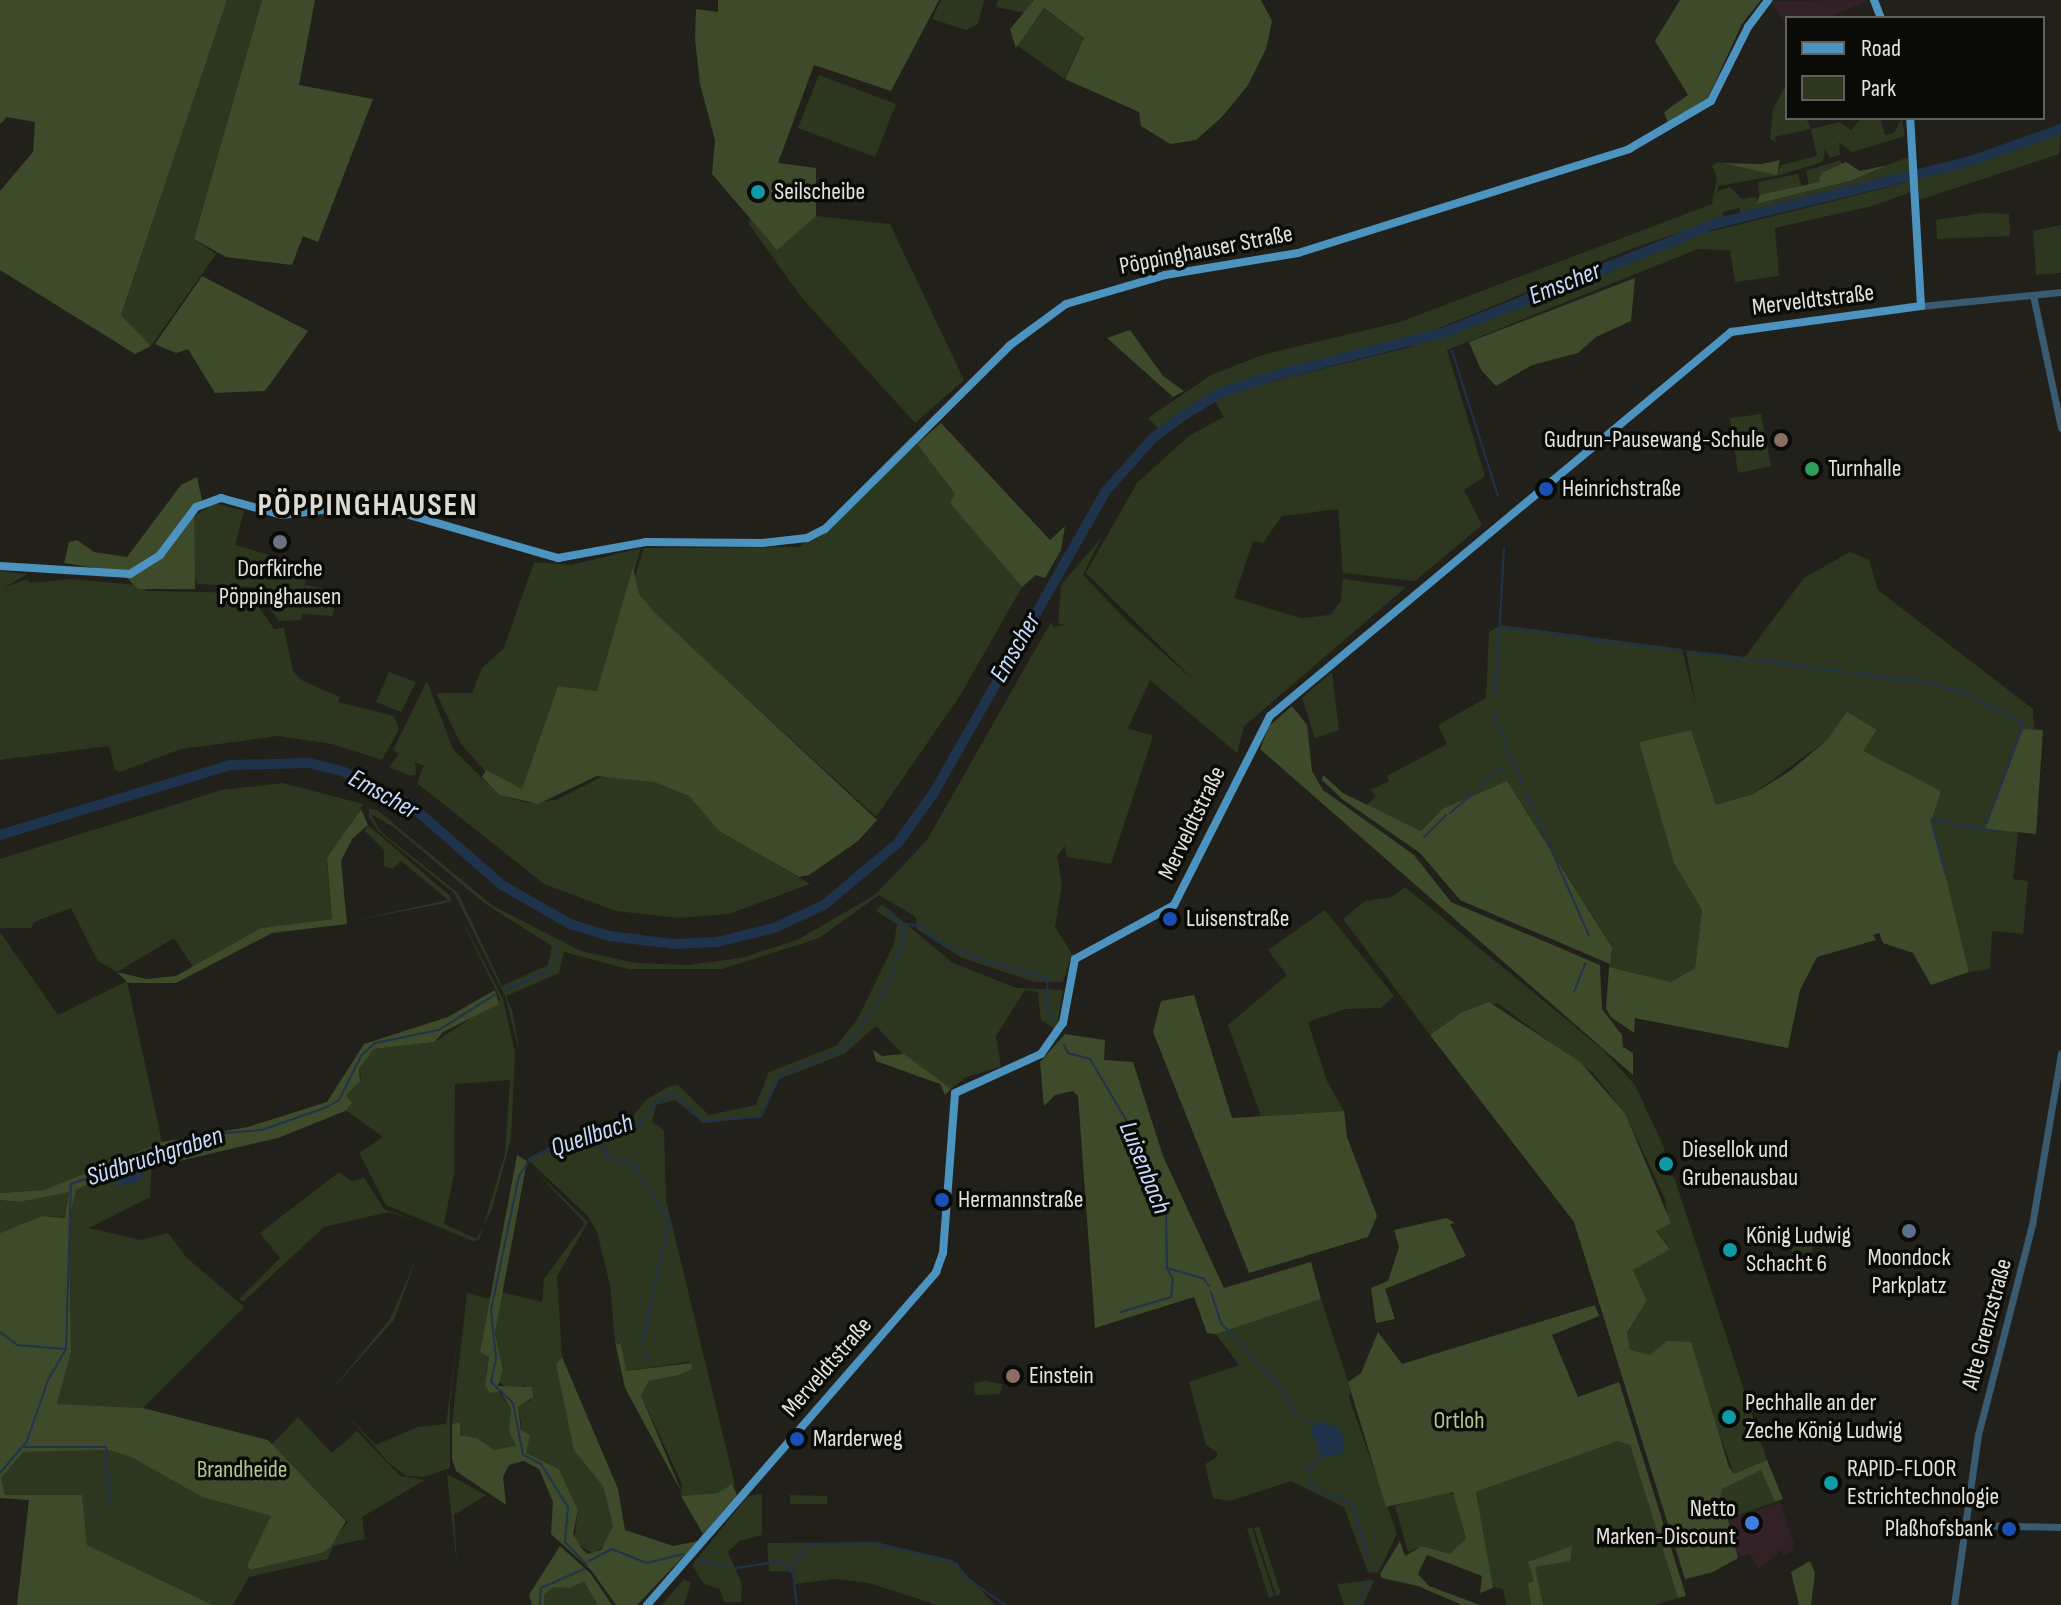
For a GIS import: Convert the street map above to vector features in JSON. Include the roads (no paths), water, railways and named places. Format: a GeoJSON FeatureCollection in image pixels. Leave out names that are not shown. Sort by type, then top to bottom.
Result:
{"type":"FeatureCollection","features":[{"type":"Feature","properties":{"kind":"main road","name":"Pöppinghauser Straße"},"geometry":{"type":"LineString","coordinates":[[0,566],[130,574],[160,555],[185,518],[214,499],[235,500],[282,515],[371,504],[558,558],[646,542],[762,543],[807,538],[825,529],[1009,346],[1066,304],[1165,275],[1298,253],[1629,149],[1711,101],[1748,27],[1768,0]]}},
{"type":"Feature","properties":{"kind":"main road"},"geometry":{"type":"LineString","coordinates":[[1910,120],[1921,306]]}},
{"type":"Feature","properties":{"kind":"main road","name":"Merveldtstraße"},"geometry":{"type":"LineString","coordinates":[[647,1605],[936,1272],[943,1253],[955,1093],[1041,1054],[1063,1023],[1075,959],[1174,905],[1270,716],[1731,332],[1921,306]]}},
{"type":"Feature","properties":{"kind":"street"},"geometry":{"type":"LineString","coordinates":[[1921,306],[2061,292]]}},
{"type":"Feature","properties":{"kind":"street"},"geometry":{"type":"LineString","coordinates":[[2033,295],[2061,428]]}},
{"type":"Feature","properties":{"kind":"street","name":"Alte Grenzstraße"},"geometry":{"type":"LineString","coordinates":[[1954,1605],[1978,1435],[2030,1237],[2061,1053]]}},
{"type":"Feature","properties":{"kind":"street"},"geometry":{"type":"LineString","coordinates":[[1967,1525],[2061,1527]]}},
{"type":"Feature","properties":{"kind":"water"},"geometry":{"type":"Polygon","coordinates":[[[133,1165],[145,1165],[140,1182],[115,1186],[116,1178],[133,1165]]]}},
{"type":"Feature","properties":{"kind":"water"},"geometry":{"type":"Polygon","coordinates":[[[1315,1421],[1339,1428],[1345,1439],[1342,1454],[1322,1457],[1311,1431],[1315,1421]]]}},
{"type":"Feature","properties":{"kind":"waterway","name":"Emscher"},"geometry":{"type":"LineString","coordinates":[[0,835],[231,765],[309,763],[342,771],[409,804],[502,885],[570,924],[609,936],[673,944],[717,942],[774,928],[824,905],[898,843],[933,794],[1105,492],[1154,437],[1184,415],[1220,393],[1272,376],[1446,332],[1714,224],[1971,161],[2061,129]]}},
{"type":"Feature","properties":{"kind":"waterway","name":"Emscher"},"geometry":{"type":"LineString","coordinates":[[1446,332],[1448,339]]}},
{"type":"Feature","properties":{"kind":"waterway"},"geometry":{"type":"LineString","coordinates":[[1452,351],[1498,496]]}},
{"type":"Feature","properties":{"kind":"waterway"},"geometry":{"type":"LineString","coordinates":[[1496,695],[1504,548]]}},
{"type":"Feature","properties":{"kind":"waterway"},"geometry":{"type":"LineString","coordinates":[[1500,627],[1683,651]]}},
{"type":"Feature","properties":{"kind":"waterway"},"geometry":{"type":"LineString","coordinates":[[1689,652],[1728,656]]}},
{"type":"Feature","properties":{"kind":"waterway"},"geometry":{"type":"LineString","coordinates":[[1730,657],[1742,658]]}},
{"type":"Feature","properties":{"kind":"waterway"},"geometry":{"type":"LineString","coordinates":[[1747,659],[1804,667]]}},
{"type":"Feature","properties":{"kind":"waterway"},"geometry":{"type":"LineString","coordinates":[[1806,667],[1815,668]]}},
{"type":"Feature","properties":{"kind":"waterway"},"geometry":{"type":"LineString","coordinates":[[1818,669],[1837,671]]}},
{"type":"Feature","properties":{"kind":"waterway"},"geometry":{"type":"LineString","coordinates":[[1839,671],[1847,672]]}},
{"type":"Feature","properties":{"kind":"waterway"},"geometry":{"type":"LineString","coordinates":[[1850,672],[1858,673]]}},
{"type":"Feature","properties":{"kind":"waterway"},"geometry":{"type":"LineString","coordinates":[[1860,674],[1899,679]]}},
{"type":"Feature","properties":{"kind":"waterway"},"geometry":{"type":"LineString","coordinates":[[1900,679],[1908,680]]}},
{"type":"Feature","properties":{"kind":"waterway"},"geometry":{"type":"LineString","coordinates":[[1909,680],[1928,683]]}},
{"type":"Feature","properties":{"kind":"waterway"},"geometry":{"type":"LineString","coordinates":[[1931,683],[1970,695]]}},
{"type":"Feature","properties":{"kind":"waterway"},"geometry":{"type":"LineString","coordinates":[[1971,696],[1976,698]]}},
{"type":"Feature","properties":{"kind":"waterway"},"geometry":{"type":"LineString","coordinates":[[1978,700],[1999,711]]}},
{"type":"Feature","properties":{"kind":"waterway"},"geometry":{"type":"LineString","coordinates":[[1986,825],[2024,724],[2003,713]]}},
{"type":"Feature","properties":{"kind":"waterway"},"geometry":{"type":"LineString","coordinates":[[1494,714],[1522,784]]}},
{"type":"Feature","properties":{"kind":"waterway"},"geometry":{"type":"LineString","coordinates":[[1479,788],[1503,768]]}},
{"type":"Feature","properties":{"kind":"waterway"},"geometry":{"type":"LineString","coordinates":[[1525,790],[1589,936]]}},
{"type":"Feature","properties":{"kind":"waterway"},"geometry":{"type":"LineString","coordinates":[[1450,813],[1474,793]]}},
{"type":"Feature","properties":{"kind":"waterway"},"geometry":{"type":"LineString","coordinates":[[1424,837],[1446,815]]}},
{"type":"Feature","properties":{"kind":"waterway"},"geometry":{"type":"LineString","coordinates":[[1945,873],[1931,820],[2002,832]]}},
{"type":"Feature","properties":{"kind":"waterway","name":"Quellbach"},"geometry":{"type":"LineString","coordinates":[[587,1565],[565,1542],[568,1507],[541,1464],[523,1455],[513,1403],[491,1382],[496,1358],[491,1310],[519,1176],[531,1158],[551,1148],[640,1124],[654,1104],[668,1097],[678,1097],[702,1121],[760,1117],[780,1075],[846,1047],[883,995],[904,940],[901,923],[885,909]]}},
{"type":"Feature","properties":{"kind":"waterway","name":"Luisenbach"},"geometry":{"type":"LineString","coordinates":[[901,923],[920,926],[935,940],[986,961],[1048,978],[1046,1004],[1055,1021]]}},
{"type":"Feature","properties":{"kind":"waterway","name":"Südbruchgraben"},"geometry":{"type":"LineString","coordinates":[[505,990],[552,969],[558,947]]}},
{"type":"Feature","properties":{"kind":"waterway"},"geometry":{"type":"LineString","coordinates":[[1574,992],[1585,963]]}},
{"type":"Feature","properties":{"kind":"waterway","name":"Südbruchgraben"},"geometry":{"type":"LineString","coordinates":[[0,1473],[27,1441],[48,1380],[66,1349],[71,1184],[211,1134],[262,1130],[327,1107],[339,1100],[361,1056],[375,1043],[439,1030],[496,994]]}},
{"type":"Feature","properties":{"kind":"waterway","name":"Luisenbach"},"geometry":{"type":"LineString","coordinates":[[1064,1045],[1068,1053],[1090,1059],[1135,1135],[1141,1173],[1166,1210],[1167,1268],[1203,1278],[1209,1286]]}},
{"type":"Feature","properties":{"kind":"waterway"},"geometry":{"type":"LineString","coordinates":[[598,1138],[607,1156],[634,1164],[669,1222],[642,1344]]}},
{"type":"Feature","properties":{"kind":"waterway"},"geometry":{"type":"LineString","coordinates":[[1121,1312],[1171,1297],[1173,1279],[1167,1268]]}},
{"type":"Feature","properties":{"kind":"waterway"},"geometry":{"type":"LineString","coordinates":[[1211,1292],[1221,1323],[1286,1395],[1296,1415]]}},
{"type":"Feature","properties":{"kind":"waterway"},"geometry":{"type":"LineString","coordinates":[[0,1332],[17,1345],[65,1349]]}},
{"type":"Feature","properties":{"kind":"waterway"},"geometry":{"type":"LineString","coordinates":[[644,1352],[647,1359]]}},
{"type":"Feature","properties":{"kind":"waterway"},"geometry":{"type":"LineString","coordinates":[[1304,1420],[1311,1423]]}},
{"type":"Feature","properties":{"kind":"waterway"},"geometry":{"type":"LineString","coordinates":[[24,1447],[106,1447],[109,1507]]}},
{"type":"Feature","properties":{"kind":"waterway"},"geometry":{"type":"LineString","coordinates":[[1308,1472],[1323,1457],[1319,1453]]}},
{"type":"Feature","properties":{"kind":"waterway"},"geometry":{"type":"LineString","coordinates":[[1307,1478],[1310,1485],[1353,1505],[1368,1557]]}},
{"type":"Feature","properties":{"kind":"waterway"},"geometry":{"type":"LineString","coordinates":[[790,1570],[807,1545],[876,1543],[957,1564],[965,1577],[1005,1605]]}},
{"type":"Feature","properties":{"kind":"waterway"},"geometry":{"type":"LineString","coordinates":[[589,1561],[612,1549],[647,1563],[683,1554]]}},
{"type":"Feature","properties":{"kind":"waterway"},"geometry":{"type":"LineString","coordinates":[[698,1560],[736,1568],[782,1561],[793,1574],[797,1605]]}},
{"type":"Feature","properties":{"kind":"waterway","name":"Quellbach"},"geometry":{"type":"LineString","coordinates":[[540,1605],[541,1588],[584,1569]]}},
{"type":"Feature","properties":{"kind":"waterway"},"geometry":{"type":"LineString","coordinates":[[1356,1605],[1368,1580]]}},
{"type":"Feature","properties":{"kind":"place","name":"Seilscheibe"},"geometry":{"type":"Point","coordinates":[758,192]}},
{"type":"Feature","properties":{"kind":"place","name":"Gudrun-Pausewang-Schule"},"geometry":{"type":"Point","coordinates":[1781,440]}},
{"type":"Feature","properties":{"kind":"place","name":"Turnhalle"},"geometry":{"type":"Point","coordinates":[1812,469]}},
{"type":"Feature","properties":{"kind":"place","name":"Heinrichstraße"},"geometry":{"type":"Point","coordinates":[1546,489]}},
{"type":"Feature","properties":{"kind":"place","name":"Dorfkirche Pöppinghausen"},"geometry":{"type":"Point","coordinates":[280,542]}},
{"type":"Feature","properties":{"kind":"place","name":"Luisenstraße"},"geometry":{"type":"Point","coordinates":[1170,919]}},
{"type":"Feature","properties":{"kind":"place","name":"Diesellok und Grubenausbau"},"geometry":{"type":"Point","coordinates":[1666,1164]}},
{"type":"Feature","properties":{"kind":"place","name":"Hermannstraße"},"geometry":{"type":"Point","coordinates":[942,1200]}},
{"type":"Feature","properties":{"kind":"place","name":"Moondock Parkplatz"},"geometry":{"type":"Point","coordinates":[1909,1231]}},
{"type":"Feature","properties":{"kind":"place","name":"König Ludwig Schacht 6"},"geometry":{"type":"Point","coordinates":[1730,1250]}},
{"type":"Feature","properties":{"kind":"place","name":"Einstein"},"geometry":{"type":"Point","coordinates":[1013,1376]}},
{"type":"Feature","properties":{"kind":"place","name":"Pechhalle an der Zeche König Ludwig"},"geometry":{"type":"Point","coordinates":[1729,1417]}},
{"type":"Feature","properties":{"kind":"place","name":"Marderweg"},"geometry":{"type":"Point","coordinates":[797,1439]}},
{"type":"Feature","properties":{"kind":"place","name":"RAPID-FLOOR Estrichtechnologie"},"geometry":{"type":"Point","coordinates":[1831,1483]}},
{"type":"Feature","properties":{"kind":"place","name":"Netto Marken-Discount"},"geometry":{"type":"Point","coordinates":[1752,1523]}},
{"type":"Feature","properties":{"kind":"place","name":"Plaßhofsbank"},"geometry":{"type":"Point","coordinates":[2009,1529]}},
{"type":"Feature","properties":{"kind":"district","name":"PÖPPINGHAUSEN"},"geometry":{"type":"Point","coordinates":[368,506]}},
{"type":"Feature","properties":{"kind":"park label","name":"Ortloh"},"geometry":{"type":"Point","coordinates":[1459,1421]}},
{"type":"Feature","properties":{"kind":"park label","name":"Brandheide"},"geometry":{"type":"Point","coordinates":[242,1470]}}]}
